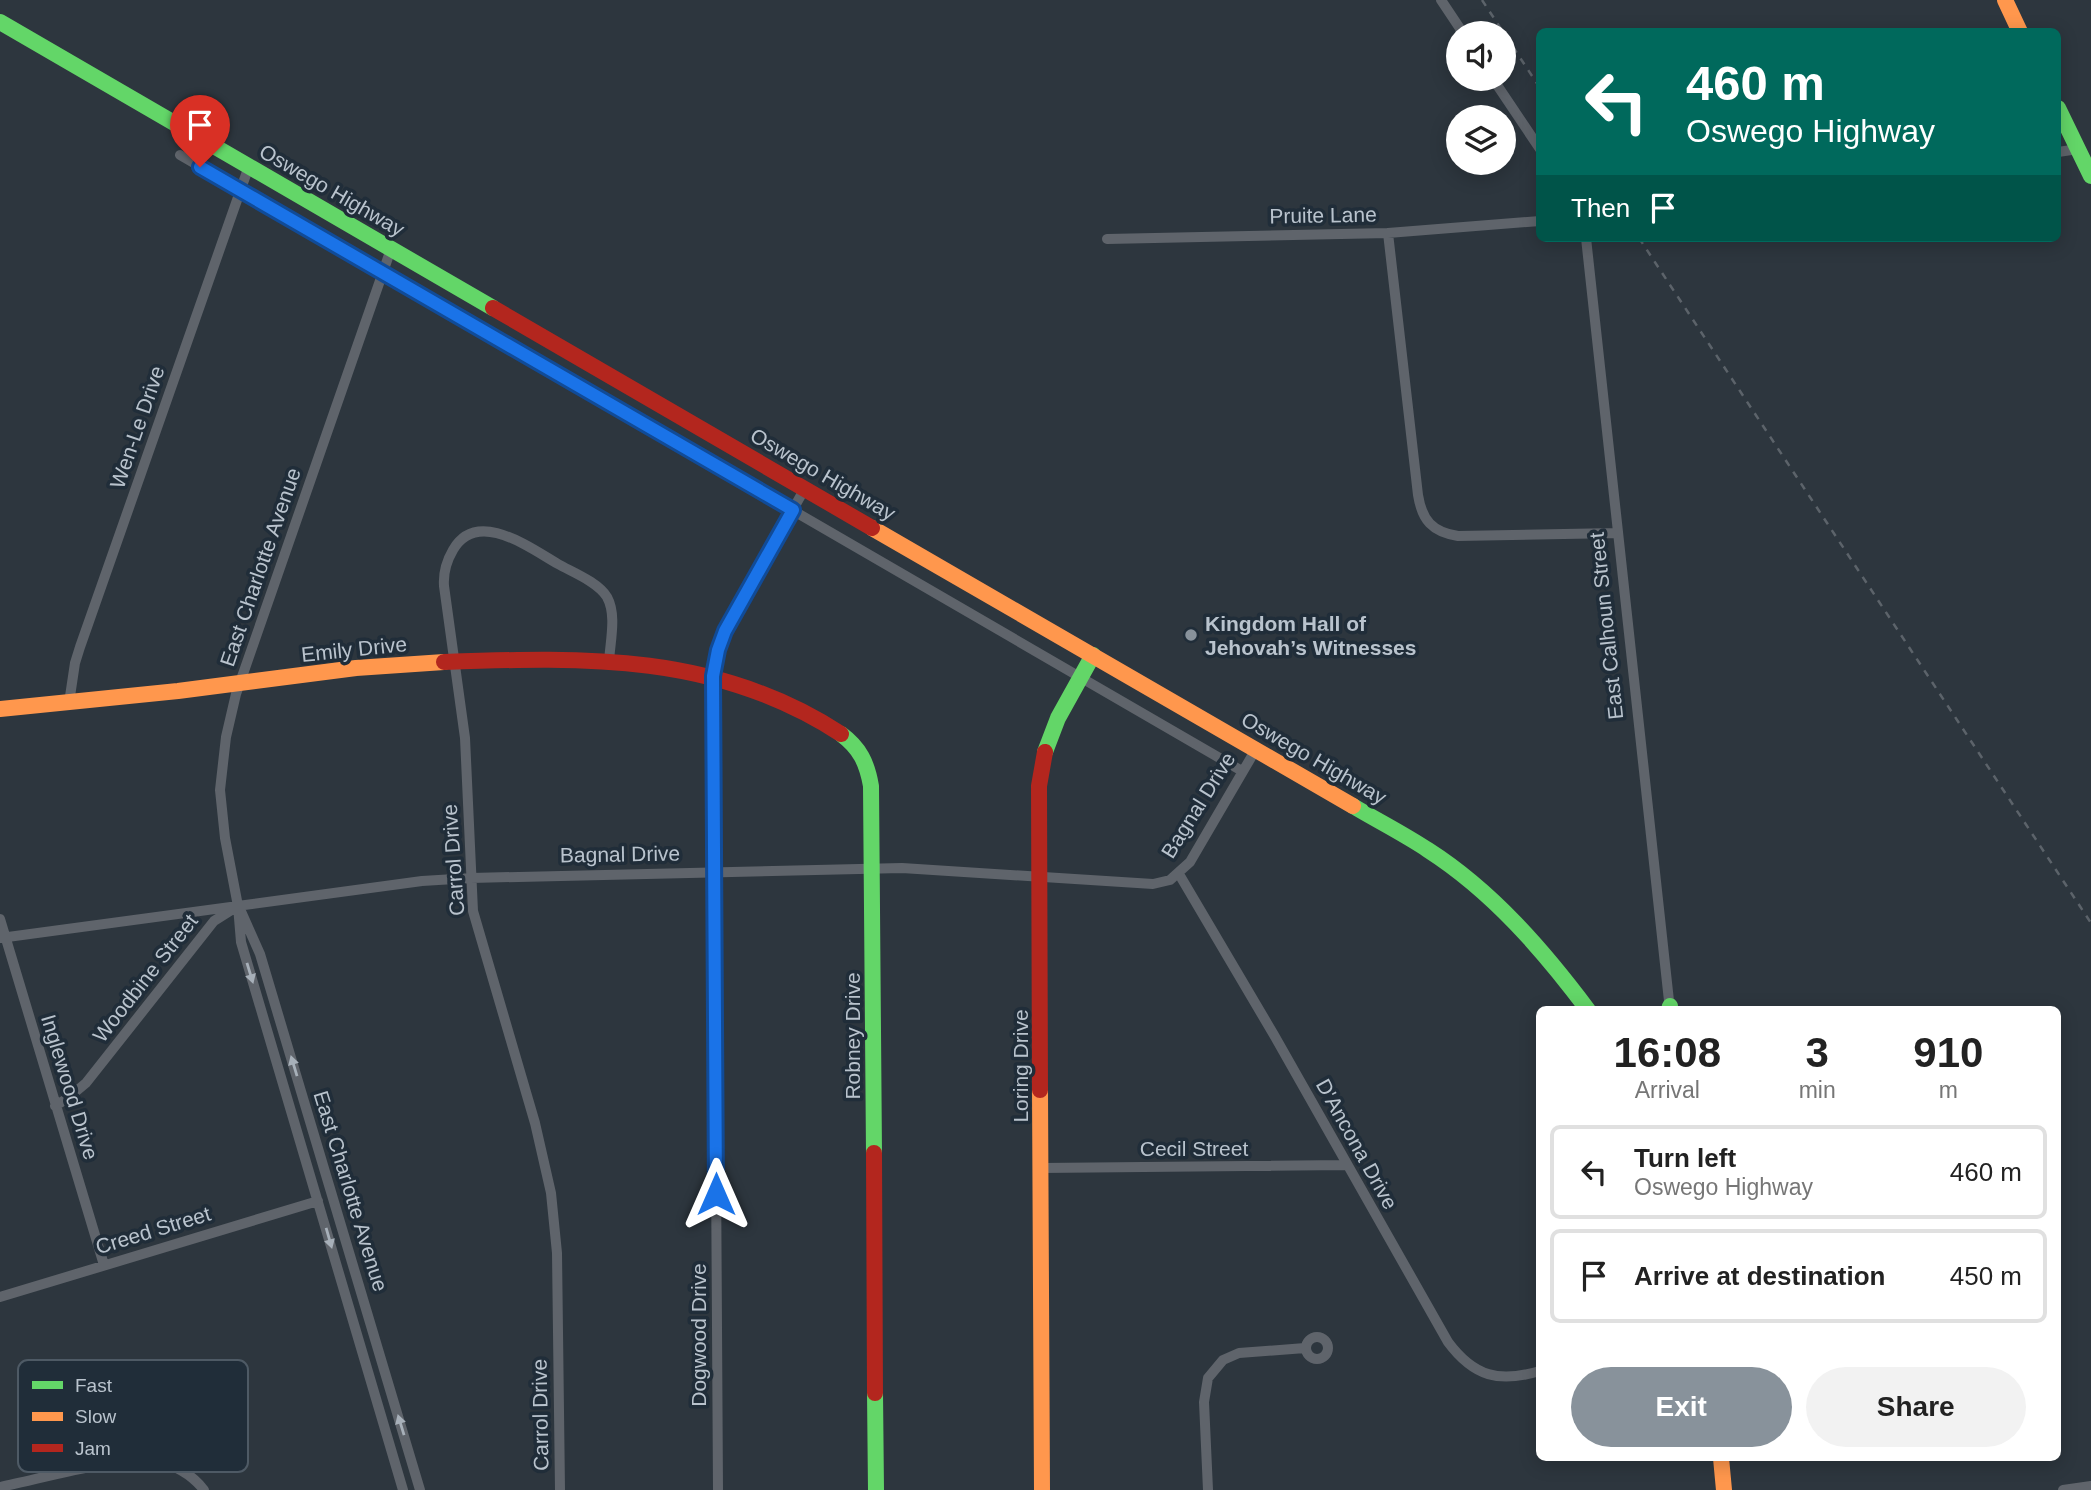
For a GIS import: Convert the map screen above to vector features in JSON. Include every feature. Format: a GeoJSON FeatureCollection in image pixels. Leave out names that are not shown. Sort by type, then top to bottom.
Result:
{"type":"FeatureCollection","features":[{"type":"Feature","properties":{"kind":"street"},"geometry":{"type":"LineString","coordinates":[[1441,0],[1455,21]]}},
{"type":"Feature","properties":{"kind":"street"},"geometry":{"type":"LineString","coordinates":[[2005,0],[2018,28]]}},
{"type":"Feature","properties":{"kind":"street","name":"Oswego Highway"},"geometry":{"type":"LineString","coordinates":[[0,22],[1392,827],[1460,872],[1540,950],[1585,1006]]}},
{"type":"Feature","properties":{"kind":"street"},"geometry":{"type":"LineString","coordinates":[[1501,91],[1536,143]]}},
{"type":"Feature","properties":{"kind":"street"},"geometry":{"type":"LineString","coordinates":[[2061,114],[2091,176]]}},
{"type":"Feature","properties":{"kind":"street"},"geometry":{"type":"LineString","coordinates":[[2061,152],[2078,149]]}},
{"type":"Feature","properties":{"kind":"street"},"geometry":{"type":"LineString","coordinates":[[180,155],[1242,771]]}},
{"type":"Feature","properties":{"kind":"street","name":"Wen-Le Drive"},"geometry":{"type":"LineString","coordinates":[[69,703],[72,675],[80,647],[249,166]]}},
{"type":"Feature","properties":{"kind":"street","name":"Pruite Lane"},"geometry":{"type":"LineString","coordinates":[[1107,239],[1388,233],[1536,221]]}},
{"type":"Feature","properties":{"kind":"street"},"geometry":{"type":"LineString","coordinates":[[1388,233],[1420,510],[1429,525],[1441,533],[1458,536],[1617,533]]}},
{"type":"Feature","properties":{"kind":"street","name":"East Calhoun Street"},"geometry":{"type":"LineString","coordinates":[[1586,242],[1670,1006]]}},
{"type":"Feature","properties":{"kind":"street","name":"East Charlotte Avenue"},"geometry":{"type":"LineString","coordinates":[[391,249],[240,684],[226,737],[220,790],[225,838],[239,906],[244,955],[403,1490]]}},
{"type":"Feature","properties":{"kind":"street","name":"Dogwood Drive"},"geometry":{"type":"LineString","coordinates":[[718,1490],[713,676],[725,631],[805,488]]}},
{"type":"Feature","properties":{"kind":"street","name":"Carrol Drive"},"geometry":{"type":"LineString","coordinates":[[560,1490],[557,1254],[551,1193],[535,1123],[473,911],[465,738],[444,586],[445,568],[461,539],[474,532],[502,534],[605,593],[611,612],[608,662]]}},
{"type":"Feature","properties":{"kind":"street","name":"Loring Drive"},"geometry":{"type":"LineString","coordinates":[[1042,1490],[1041,763],[1055,722],[1093,655]]}},
{"type":"Feature","properties":{"kind":"street","name":"Emily Drive"},"geometry":{"type":"LineString","coordinates":[[0,709],[240,684],[373,666],[455,662],[608,662],[713,676]]}},
{"type":"Feature","properties":{"kind":"street","name":"Robney Drive"},"geometry":{"type":"LineString","coordinates":[[713,676],[790,707],[827,726],[858,748],[868,762],[872,869],[876,1490]]}},
{"type":"Feature","properties":{"kind":"street","name":"Bagnal Drive"},"geometry":{"type":"LineString","coordinates":[[3,937],[422,881],[471,878],[933,869],[1142,885],[1162,883],[1179,874],[1190,862],[1255,748]]}},
{"type":"Feature","properties":{"kind":"street","name":"D'Ancona Drive"},"geometry":{"type":"LineString","coordinates":[[1179,874],[1414,1284],[1457,1353],[1471,1367],[1486,1374],[1508,1377],[1536,1372]]}},
{"type":"Feature","properties":{"kind":"street","name":"East Charlotte Avenue"},"geometry":{"type":"LineString","coordinates":[[239,906],[260,954],[420,1490]]}},
{"type":"Feature","properties":{"kind":"street","name":"Woodbine Street"},"geometry":{"type":"LineString","coordinates":[[55,1106],[86,1083],[214,921],[239,906]]}},
{"type":"Feature","properties":{"kind":"street","name":"Inglewood Drive"},"geometry":{"type":"LineString","coordinates":[[0,919],[3,937],[104,1265]]}},
{"type":"Feature","properties":{"kind":"street","name":"Cecil Street"},"geometry":{"type":"LineString","coordinates":[[1041,1168],[1347,1165]]}},
{"type":"Feature","properties":{"kind":"street","name":"Creed Street"},"geometry":{"type":"LineString","coordinates":[[0,1297],[318,1201]]}},
{"type":"Feature","properties":{"kind":"street"},"geometry":{"type":"LineString","coordinates":[[1208,1490],[1204,1402],[1208,1378],[1223,1360],[1239,1353],[1305,1348]]}},
{"type":"Feature","properties":{"kind":"street"},"geometry":{"type":"LineString","coordinates":[[1721,1461],[1724,1490]]}},
{"type":"Feature","properties":{"kind":"street"},"geometry":{"type":"LineString","coordinates":[[0,1487],[78,1472]]}},
{"type":"Feature","properties":{"kind":"street"},"geometry":{"type":"LineString","coordinates":[[182,1472],[204,1490]]}},
{"type":"Feature","properties":{"kind":"street"},"geometry":{"type":"LineString","coordinates":[[2063,1490],[2091,1486]]}},
{"type":"Feature","properties":{"kind":"railway"},"geometry":{"type":"LineString","coordinates":[[1482,0],[1536,82]]}},
{"type":"Feature","properties":{"kind":"railway"},"geometry":{"type":"LineString","coordinates":[[1642,242],[2091,923]]}},
{"type":"Feature","properties":{"kind":"traffic: fast"},"geometry":{"type":"LineString","coordinates":[[0,22],[493,308]]}},
{"type":"Feature","properties":{"kind":"traffic: fast"},"geometry":{"type":"LineString","coordinates":[[2061,114],[2091,176]]}},
{"type":"Feature","properties":{"kind":"traffic: fast"},"geometry":{"type":"LineString","coordinates":[[1045,752],[1058,718],[1093,655]]}},
{"type":"Feature","properties":{"kind":"traffic: fast"},"geometry":{"type":"LineString","coordinates":[[841,734],[862,757],[871,786],[874,1153]]}},
{"type":"Feature","properties":{"kind":"traffic: fast"},"geometry":{"type":"LineString","coordinates":[[1353,806],[1419,844],[1474,884],[1515,923],[1585,1006]]}},
{"type":"Feature","properties":{"kind":"traffic: fast"},"geometry":{"type":"LineString","coordinates":[[875,1393],[876,1490]]}},
{"type":"Feature","properties":{"kind":"traffic: slow"},"geometry":{"type":"LineString","coordinates":[[2005,0],[2018,28]]}},
{"type":"Feature","properties":{"kind":"traffic: slow"},"geometry":{"type":"LineString","coordinates":[[872,528],[1353,806]]}},
{"type":"Feature","properties":{"kind":"traffic: slow"},"geometry":{"type":"LineString","coordinates":[[0,709],[178,691],[356,668],[444,662]]}},
{"type":"Feature","properties":{"kind":"traffic: slow"},"geometry":{"type":"LineString","coordinates":[[1040,1090],[1042,1490]]}},
{"type":"Feature","properties":{"kind":"traffic: slow"},"geometry":{"type":"LineString","coordinates":[[1721,1461],[1724,1490]]}},
{"type":"Feature","properties":{"kind":"traffic: jam"},"geometry":{"type":"LineString","coordinates":[[493,308],[872,528]]}},
{"type":"Feature","properties":{"kind":"traffic: jam"},"geometry":{"type":"LineString","coordinates":[[444,662],[599,661],[698,674],[747,688],[794,707],[841,734]]}},
{"type":"Feature","properties":{"kind":"traffic: jam"},"geometry":{"type":"LineString","coordinates":[[1040,1090],[1039,786],[1045,752]]}},
{"type":"Feature","properties":{"kind":"traffic: jam"},"geometry":{"type":"LineString","coordinates":[[874,1153],[875,1393]]}},
{"type":"Feature","properties":{"kind":"place","name":"Kingdom Hall of Jehovah’s Witnesses"},"geometry":{"type":"Point","coordinates":[1191,635]}},
{"type":"Feature","properties":{"kind":"route"},"geometry":{"type":"LineString","coordinates":[[200,167],[793,510],[725,631],[713,676],[716,1194]]}}]}
